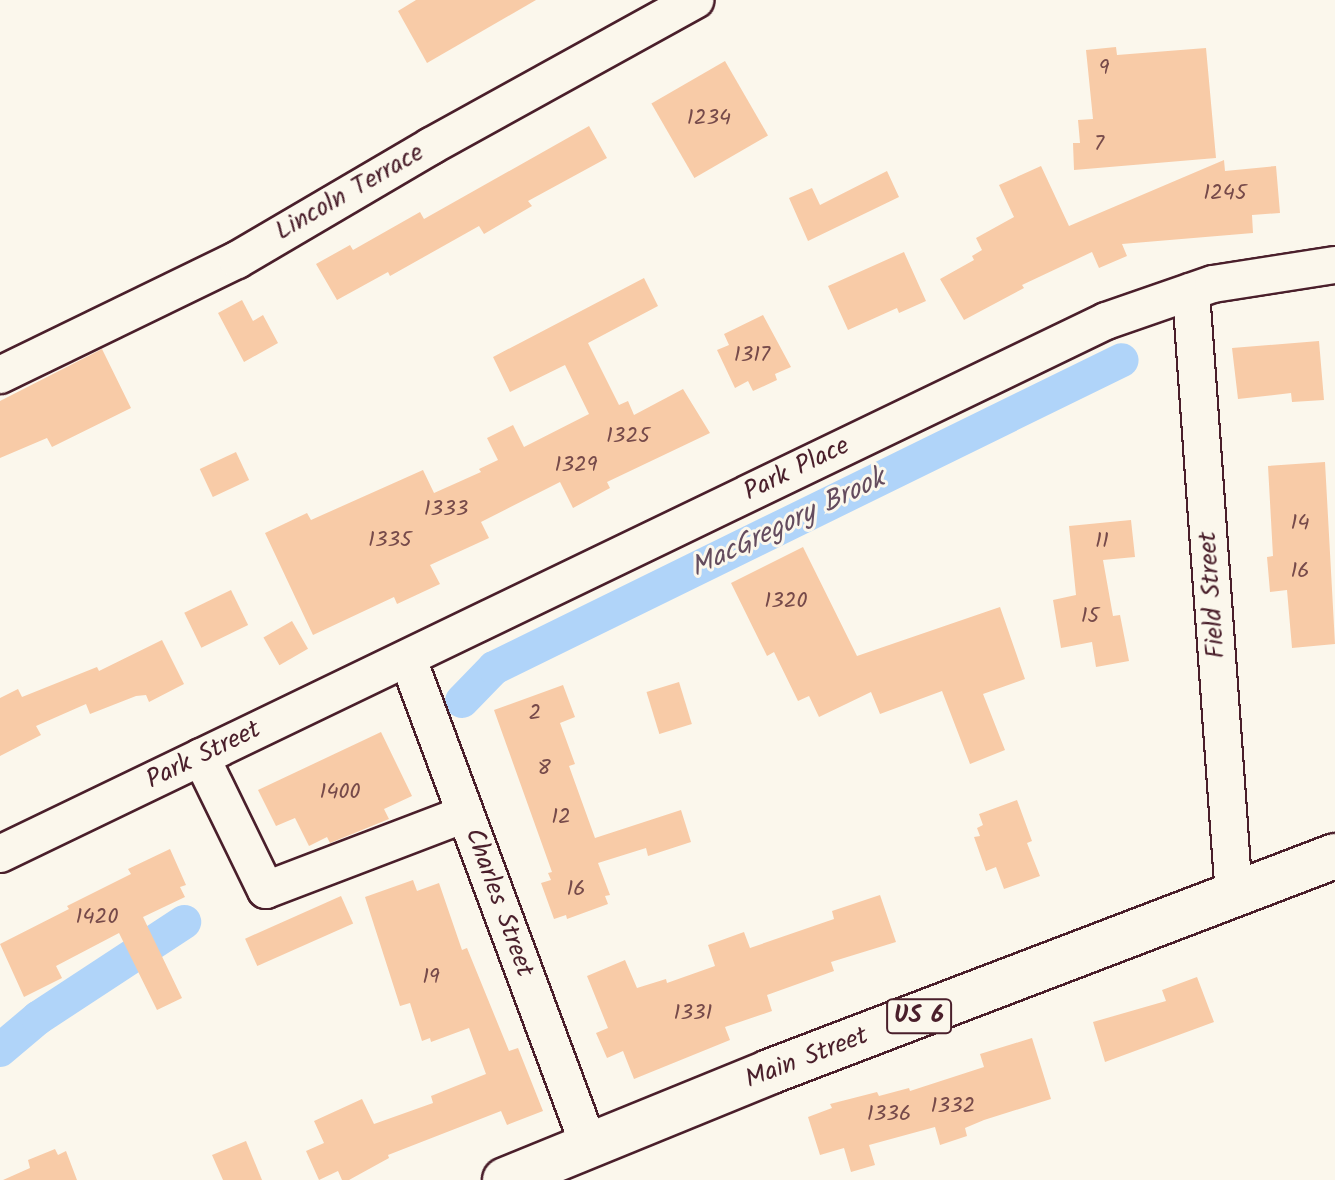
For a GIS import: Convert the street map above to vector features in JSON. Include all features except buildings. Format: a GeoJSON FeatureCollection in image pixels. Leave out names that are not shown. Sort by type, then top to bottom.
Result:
{"type":"FeatureCollection","features":[{"type":"Feature","properties":{"kind":"main road","name":"Main Street"},"geometry":{"type":"LineString","coordinates":[[505,1180],[769,1072],[1335,856]]}},
{"type":"Feature","properties":{"kind":"street","name":"Lincoln Terrace"},"geometry":{"type":"LineString","coordinates":[[0,375],[237,260],[431,146],[695,0]]}},
{"type":"Feature","properties":{"kind":"street"},"geometry":{"type":"LineString","coordinates":[[1191,292],[1213,284],[1335,265]]}},
{"type":"Feature","properties":{"kind":"street","name":"Park Place"},"geometry":{"type":"LineString","coordinates":[[408,659],[1106,321],[1191,292]]}},
{"type":"Feature","properties":{"kind":"street","name":"Field Street"},"geometry":{"type":"LineString","coordinates":[[1191,292],[1234,897]]}},
{"type":"Feature","properties":{"kind":"street","name":"Park Street"},"geometry":{"type":"LineString","coordinates":[[0,854],[408,659]]}},
{"type":"Feature","properties":{"kind":"street","name":"Charles Street"},"geometry":{"type":"LineString","coordinates":[[408,659],[589,1146]]}},
{"type":"Feature","properties":{"kind":"street"},"geometry":{"type":"LineString","coordinates":[[201,757],[266,890],[465,814]]}},
{"type":"Feature","properties":{"kind":"waterway","name":"MacGregory Brook"},"geometry":{"type":"LineString","coordinates":[[462,701],[494,668],[1122,360]]}},
{"type":"Feature","properties":{"kind":"waterway","name":"MacGregory Brook"},"geometry":{"type":"LineString","coordinates":[[0,1050],[38,1018],[184,922]]}}]}
